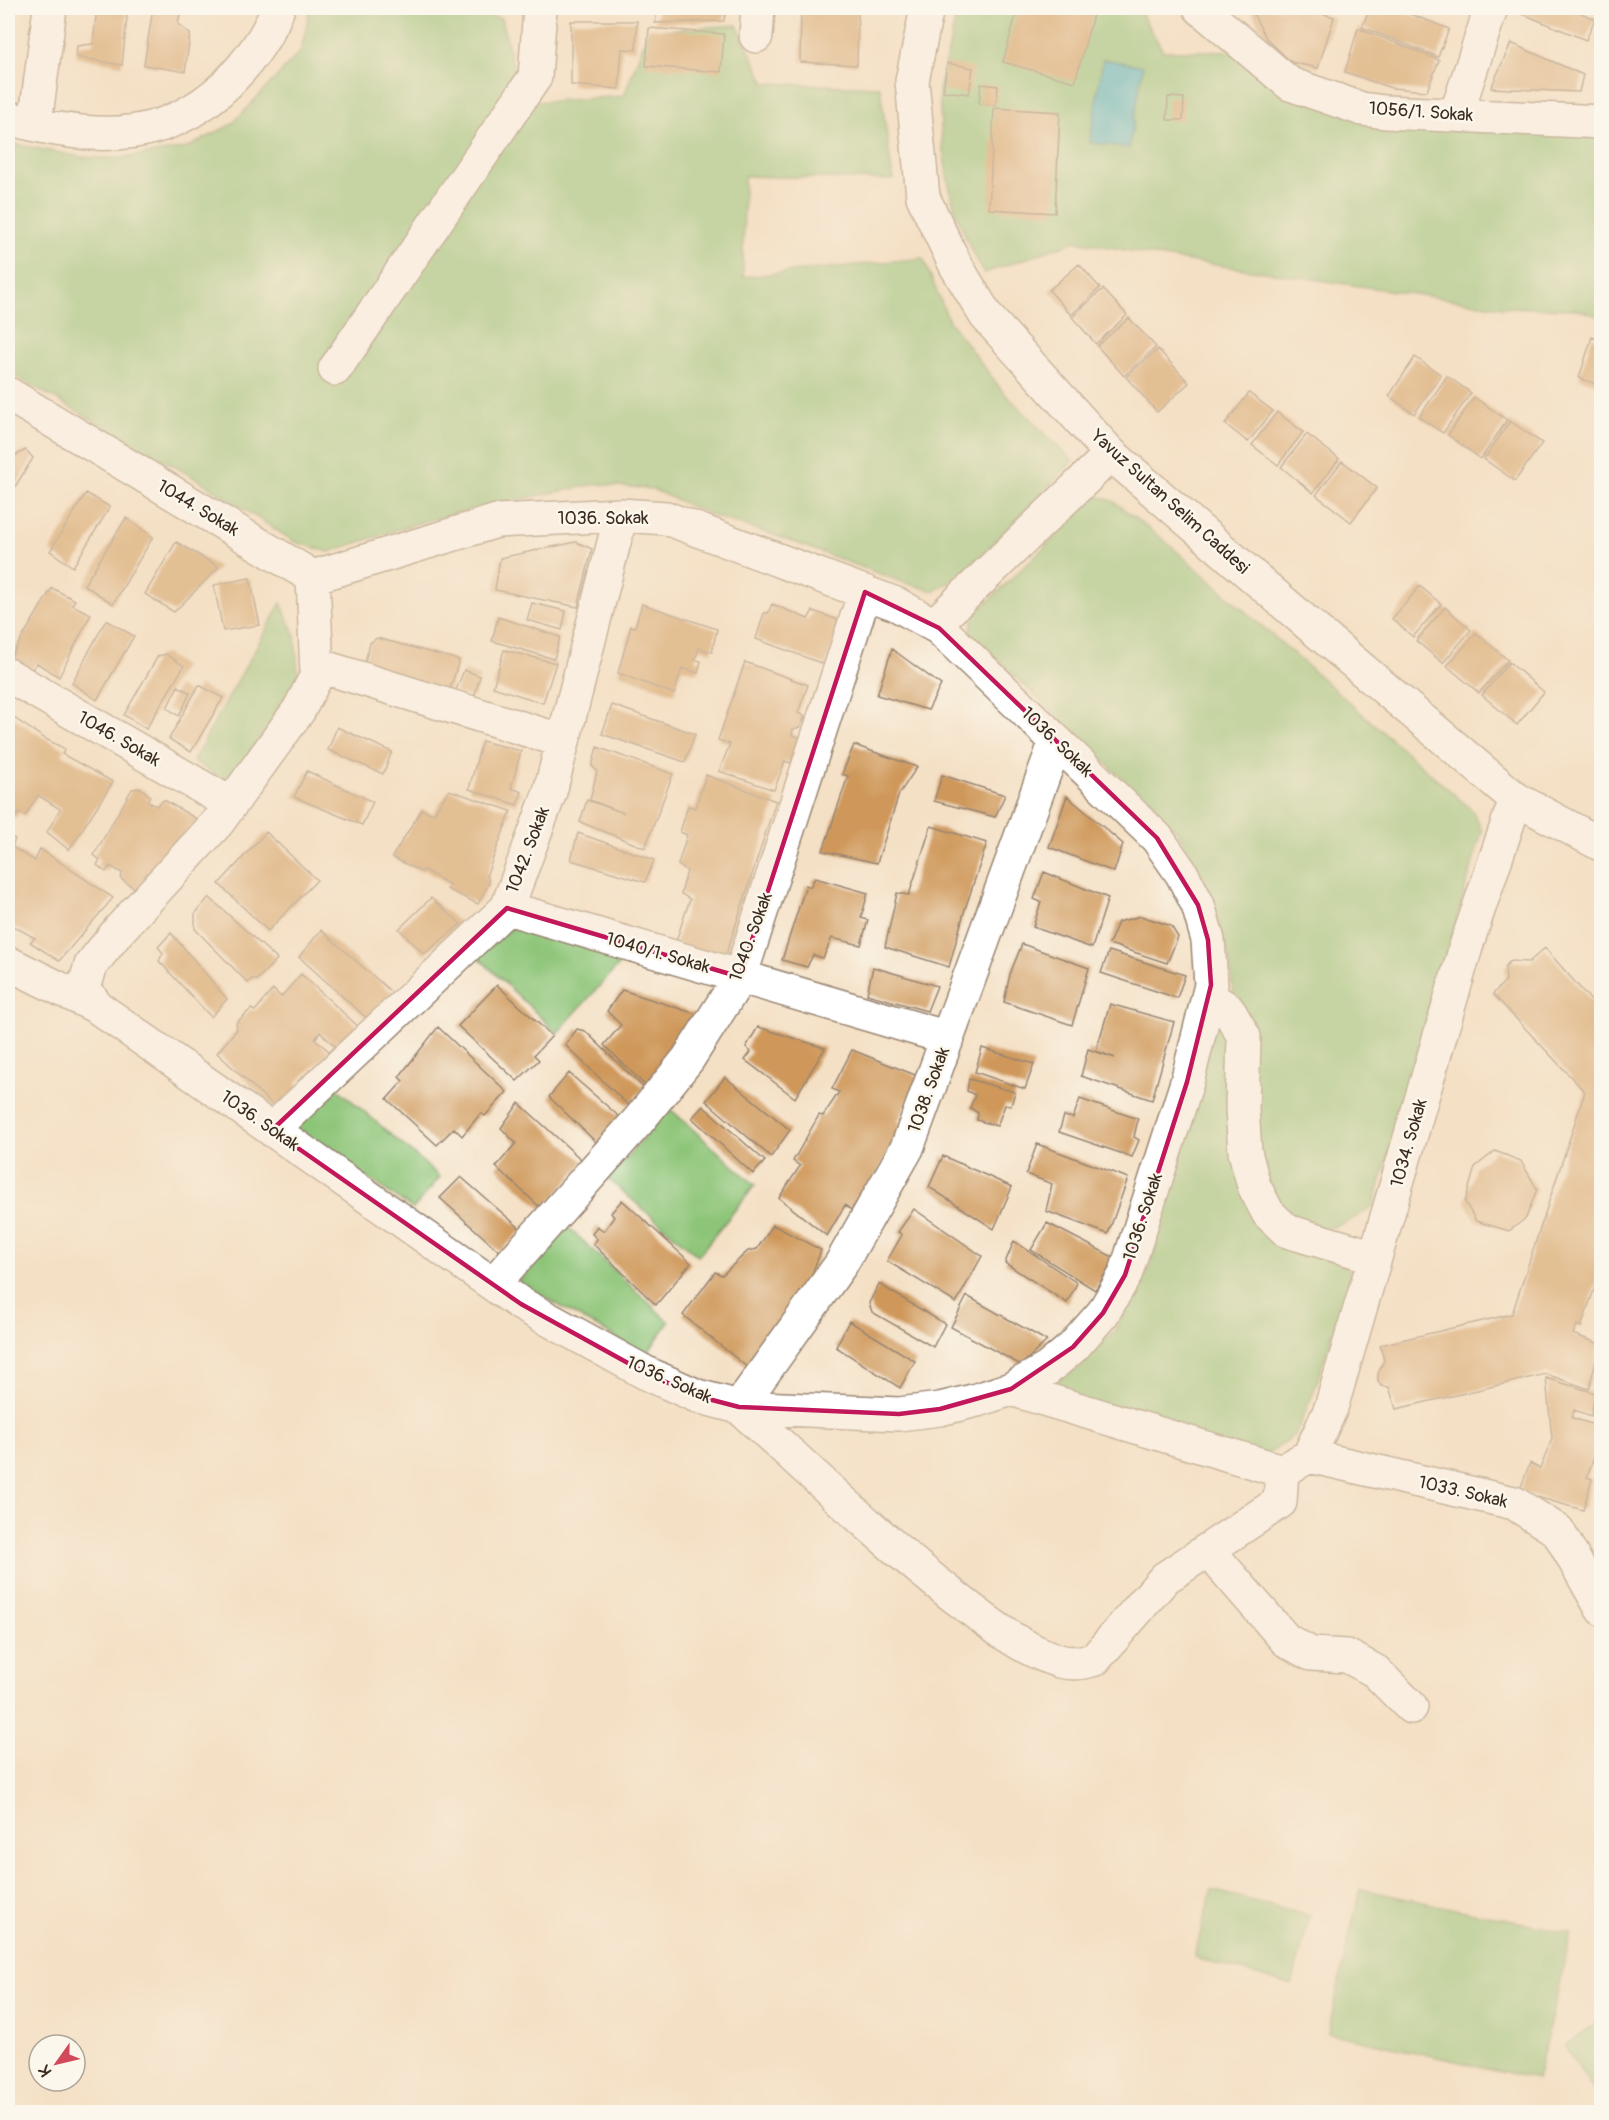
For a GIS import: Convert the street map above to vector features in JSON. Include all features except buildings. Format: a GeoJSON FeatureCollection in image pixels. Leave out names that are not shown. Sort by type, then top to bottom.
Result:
{"type":"FeatureCollection","features":[{"type":"Feature","properties":{"kind":"street"},"geometry":{"type":"LineString","coordinates":[[50,8],[21,121],[99,135],[118,134],[152,127],[189,113],[219,92],[246,63],[269,30],[278,8]]}},
{"type":"Feature","properties":{"kind":"street"},"geometry":{"type":"LineString","coordinates":[[335,369],[535,77],[540,8]]}},
{"type":"Feature","properties":{"kind":"street","name":"Yavuz Sultan Selim Caddesi"},"geometry":{"type":"LineString","coordinates":[[927,8],[912,81],[923,197],[955,264],[986,316],[1111,454],[1306,622],[1516,798],[1602,845]]}},
{"type":"Feature","properties":{"kind":"street"},"geometry":{"type":"LineString","coordinates":[[1456,115],[1491,8]]}},
{"type":"Feature","properties":{"kind":"street","name":"1056/1. Sokak"},"geometry":{"type":"LineString","coordinates":[[1206,10],[1290,84],[1362,108],[1385,112],[1602,122]]}},
{"type":"Feature","properties":{"kind":"street","name":"1044. Sokak"},"geometry":{"type":"LineString","coordinates":[[8,394],[313,577]]}},
{"type":"Feature","properties":{"kind":"street"},"geometry":{"type":"LineString","coordinates":[[934,625],[1111,454]]}},
{"type":"Feature","properties":{"kind":"street","name":"1036. Sokak"},"geometry":{"type":"LineString","coordinates":[[8,963],[97,1007],[521,1304],[646,1373],[697,1396],[739,1407],[899,1414],[940,1408],[1011,1389],[1047,1369],[1073,1347],[1103,1312],[1125,1275],[1187,1082],[1211,985],[1208,940],[1198,905],[1182,874],[1157,838],[934,625],[896,604],[666,518],[621,515],[497,521],[313,577]]}},
{"type":"Feature","properties":{"kind":"street","name":"1042. Sokak"},"geometry":{"type":"LineString","coordinates":[[272,1130],[507,908],[550,792],[621,515]]}},
{"type":"Feature","properties":{"kind":"street"},"geometry":{"type":"LineString","coordinates":[[97,1007],[84,988],[91,965],[119,930],[218,822],[298,710],[317,675],[313,577]]}},
{"type":"Feature","properties":{"kind":"street","name":"1040. Sokak"},"geometry":{"type":"LineString","coordinates":[[492,1284],[639,1120],[688,1059],[740,977],[865,592]]}},
{"type":"Feature","properties":{"kind":"street"},"geometry":{"type":"LineString","coordinates":[[317,665],[563,741]]}},
{"type":"Feature","properties":{"kind":"street","name":"1046. Sokak"},"geometry":{"type":"LineString","coordinates":[[8,675],[231,804]]}},
{"type":"Feature","properties":{"kind":"street","name":"1038. Sokak"},"geometry":{"type":"LineString","coordinates":[[739,1407],[841,1263],[907,1148],[1056,741]]}},
{"type":"Feature","properties":{"kind":"street","name":"1034. Sokak"},"geometry":{"type":"LineString","coordinates":[[1208,1550],[1280,1502],[1296,1463],[1330,1408],[1468,940],[1516,798]]}},
{"type":"Feature","properties":{"kind":"street","name":"1040/1. Sokak"},"geometry":{"type":"LineString","coordinates":[[507,908],[948,1038]]}},
{"type":"Feature","properties":{"kind":"street"},"geometry":{"type":"LineString","coordinates":[[1208,997],[1228,1009],[1244,1037],[1242,1109],[1245,1152],[1254,1186],[1268,1213],[1287,1231],[1375,1257]]}},
{"type":"Feature","properties":{"kind":"street","name":"1033. Sokak"},"geometry":{"type":"LineString","coordinates":[[1011,1389],[1296,1463],[1514,1503],[1558,1531],[1602,1610]]}},
{"type":"Feature","properties":{"kind":"street"},"geometry":{"type":"LineString","coordinates":[[739,1407],[933,1580],[1020,1644],[1060,1661],[1083,1663],[1095,1659],[1165,1578],[1208,1550],[1286,1640],[1311,1654],[1347,1656],[1375,1671],[1411,1707]]}},
{"type":"Feature","properties":{"kind":"highlighted area"},"geometry":{"type":"Polygon","coordinates":[[[865,592],[939,628],[1157,838],[1198,905],[1208,940],[1211,985],[1187,1082],[1125,1275],[1103,1313],[1073,1347],[1011,1389],[940,1409],[899,1414],[739,1407],[697,1396],[646,1373],[521,1304],[272,1130],[507,908],[740,977],[865,592]]]}},
{"type":"Feature","properties":{"kind":"green space"},"geometry":{"type":"Polygon","coordinates":[[[310,8],[438,8],[501,18],[522,103],[624,96],[648,31],[737,25],[765,83],[880,87],[893,180],[744,176],[743,277],[923,258],[949,321],[1003,392],[1073,461],[962,575],[934,591],[713,516],[652,489],[597,484],[425,521],[329,552],[295,542],[197,479],[8,372],[8,143],[81,157],[104,158],[122,158],[187,148],[232,124],[301,51],[310,8]]]}},
{"type":"Feature","properties":{"kind":"green space"},"geometry":{"type":"Polygon","coordinates":[[[958,8],[1138,8],[1163,51],[1238,51],[1277,86],[1601,136],[1601,317],[1576,309],[1502,307],[1169,258],[1076,241],[984,273],[968,243],[956,213],[942,144],[939,91],[958,8]]]}},
{"type":"Feature","properties":{"kind":"green space"},"geometry":{"type":"Polygon","coordinates":[[[1097,496],[1113,501],[1166,542],[1472,810],[1482,831],[1374,1205],[1355,1218],[1339,1225],[1324,1228],[1311,1227],[1299,1221],[1275,1198],[1263,1180],[1233,994],[1230,961],[1206,882],[1177,831],[970,633],[974,615],[1097,496]]]}},
{"type":"Feature","properties":{"kind":"green space"},"geometry":{"type":"Polygon","coordinates":[[[281,603],[295,636],[298,674],[265,732],[228,782],[193,761],[281,603]]]}},
{"type":"Feature","properties":{"kind":"green space"},"geometry":{"type":"Polygon","coordinates":[[[514,925],[625,958],[557,1033],[478,957],[514,925]]]}},
{"type":"Feature","properties":{"kind":"green space"},"geometry":{"type":"Polygon","coordinates":[[[1216,1018],[1234,1035],[1242,1189],[1259,1227],[1286,1247],[1339,1261],[1352,1273],[1314,1391],[1296,1434],[1257,1462],[1042,1388],[1079,1368],[1115,1329],[1150,1268],[1216,1018]]]}},
{"type":"Feature","properties":{"kind":"green space"},"geometry":{"type":"Polygon","coordinates":[[[338,1089],[440,1177],[413,1209],[295,1128],[338,1089]]]}},
{"type":"Feature","properties":{"kind":"green space"},"geometry":{"type":"Polygon","coordinates":[[[669,1108],[755,1185],[698,1256],[608,1179],[669,1108]]]}},
{"type":"Feature","properties":{"kind":"green space"},"geometry":{"type":"Polygon","coordinates":[[[568,1227],[669,1322],[646,1355],[518,1282],[568,1227]]]}},
{"type":"Feature","properties":{"kind":"green space"},"geometry":{"type":"Polygon","coordinates":[[[1360,1889],[1571,1933],[1537,2079],[1328,2033],[1360,1889]]]}},
{"type":"Feature","properties":{"kind":"green space"},"geometry":{"type":"Polygon","coordinates":[[[1212,1890],[1310,1916],[1292,1985],[1194,1957],[1212,1890]]]}},
{"type":"Feature","properties":{"kind":"green space"},"geometry":{"type":"Polygon","coordinates":[[[1601,2020],[1601,2100],[1564,2046],[1601,2020]]]}},
{"type":"Feature","properties":{"kind":"water"},"geometry":{"type":"Polygon","coordinates":[[[1103,59],[1143,66],[1129,148],[1090,142],[1103,59]]]}}]}
